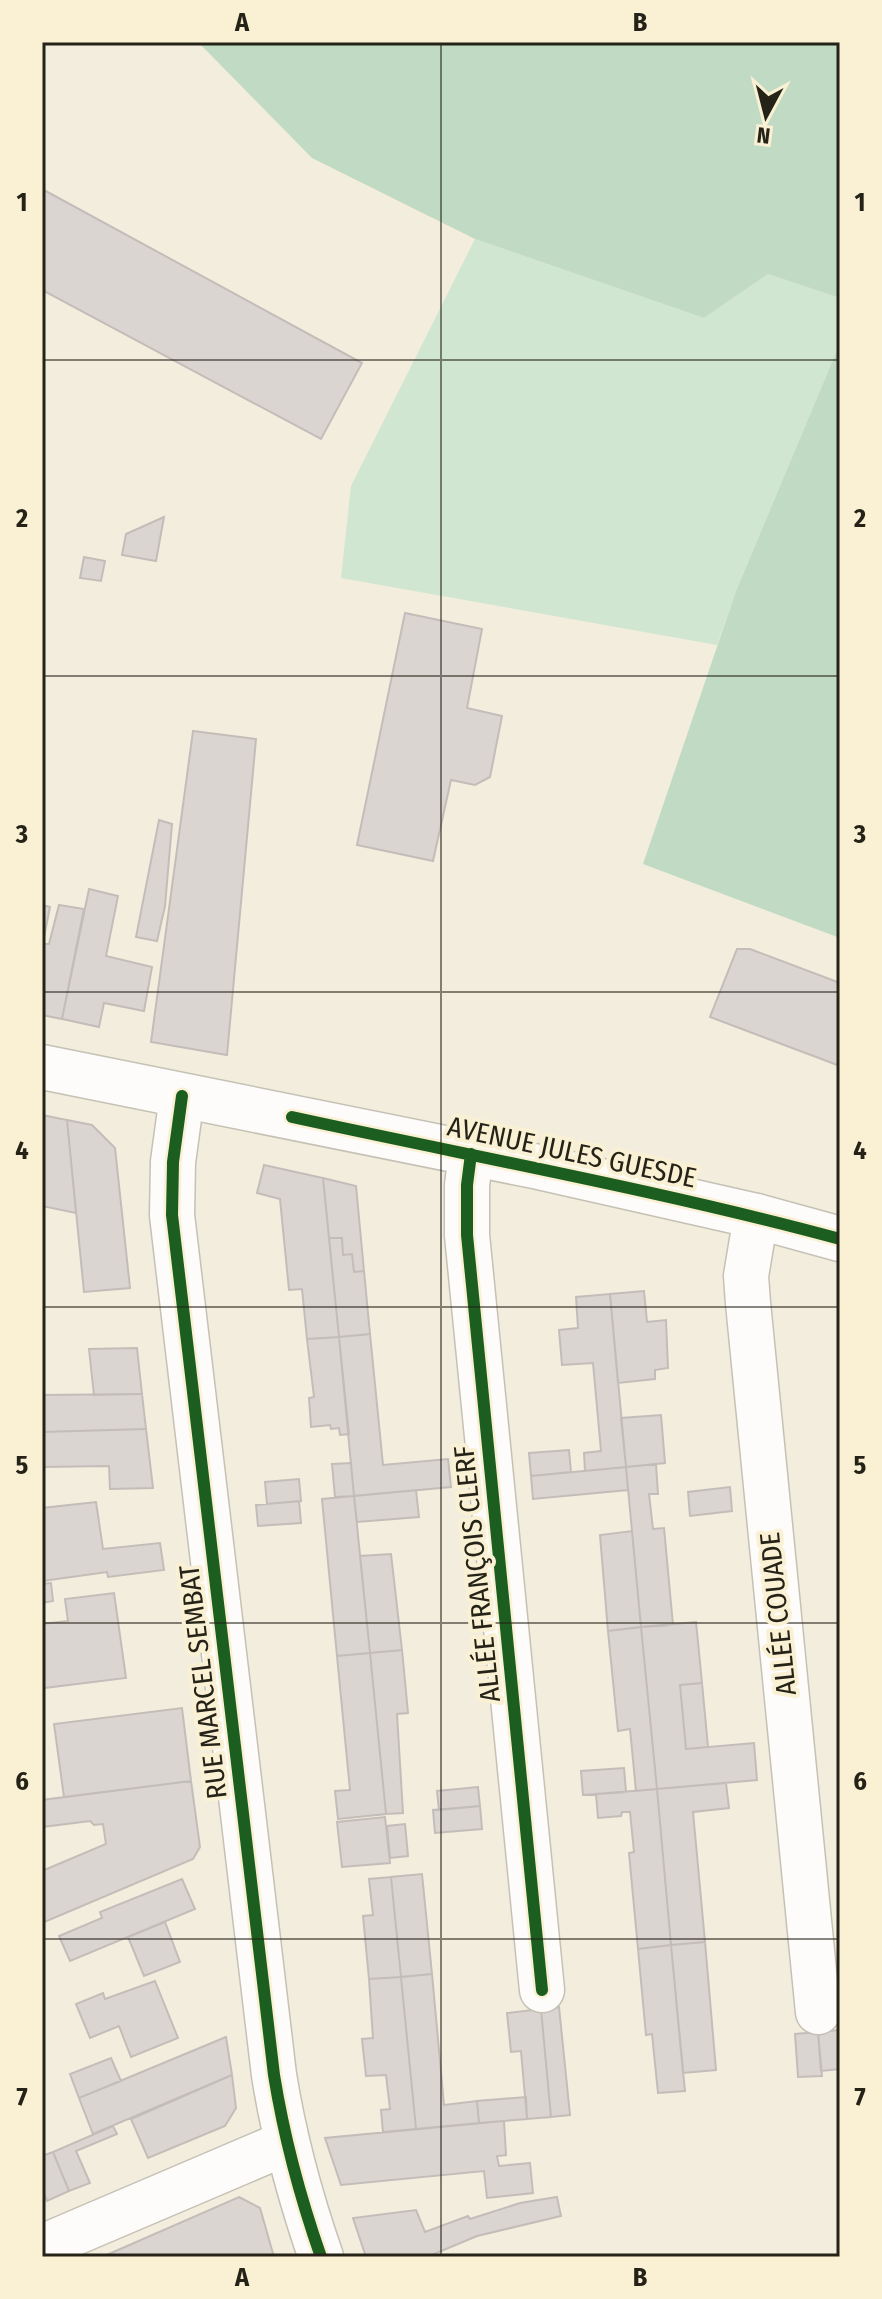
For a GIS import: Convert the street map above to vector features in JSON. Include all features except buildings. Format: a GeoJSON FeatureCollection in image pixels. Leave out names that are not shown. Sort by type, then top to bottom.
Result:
{"type":"FeatureCollection","features":[{"type":"Feature","properties":{"kind":"street","name":"AVENUE JULES GUESDE"},"geometry":{"type":"LineString","coordinates":[[42,1067],[471,1154],[756,1216],[840,1239]]}},
{"type":"Feature","properties":{"kind":"street","name":"RUE MARCEL SEMBAT"},"geometry":{"type":"LineString","coordinates":[[182,1096],[173,1162],[172,1215],[274,2075],[286,2143],[321,2257]]}},
{"type":"Feature","properties":{"kind":"street","name":"ALLÉE FRANÇOIS CLERF"},"geometry":{"type":"LineString","coordinates":[[471,1154],[467,1235],[542,1990]]}},
{"type":"Feature","properties":{"kind":"street","name":"ALLÉE COUADE"},"geometry":{"type":"LineString","coordinates":[[756,1216],[746,1276],[748,1303],[818,2012]]}},
{"type":"Feature","properties":{"kind":"street"},"geometry":{"type":"LineString","coordinates":[[42,2247],[286,2143]]}},
{"type":"Feature","properties":{"kind":"green space"},"geometry":{"type":"Polygon","coordinates":[[[198,42],[840,42],[840,298],[768,274],[704,318],[475,239],[312,158],[198,42]]]}},
{"type":"Feature","properties":{"kind":"green space"},"geometry":{"type":"Polygon","coordinates":[[[475,239],[704,318],[768,274],[840,298],[840,343],[736,591],[717,645],[341,578],[351,486],[475,239]]]}},
{"type":"Feature","properties":{"kind":"green space"},"geometry":{"type":"Polygon","coordinates":[[[840,343],[840,938],[643,864],[736,591],[840,343]]]}},
{"type":"Feature","properties":{"kind":"cycle path"},"geometry":{"type":"LineString","coordinates":[[182,1096],[173,1162],[172,1215],[274,2075],[293,2167],[321,2257]]}},
{"type":"Feature","properties":{"kind":"cycle path"},"geometry":{"type":"LineString","coordinates":[[292,1117],[635,1189],[840,1239]]}},
{"type":"Feature","properties":{"kind":"cycle path"},"geometry":{"type":"LineString","coordinates":[[471,1154],[467,1185],[467,1235],[542,1990]]}}]}
